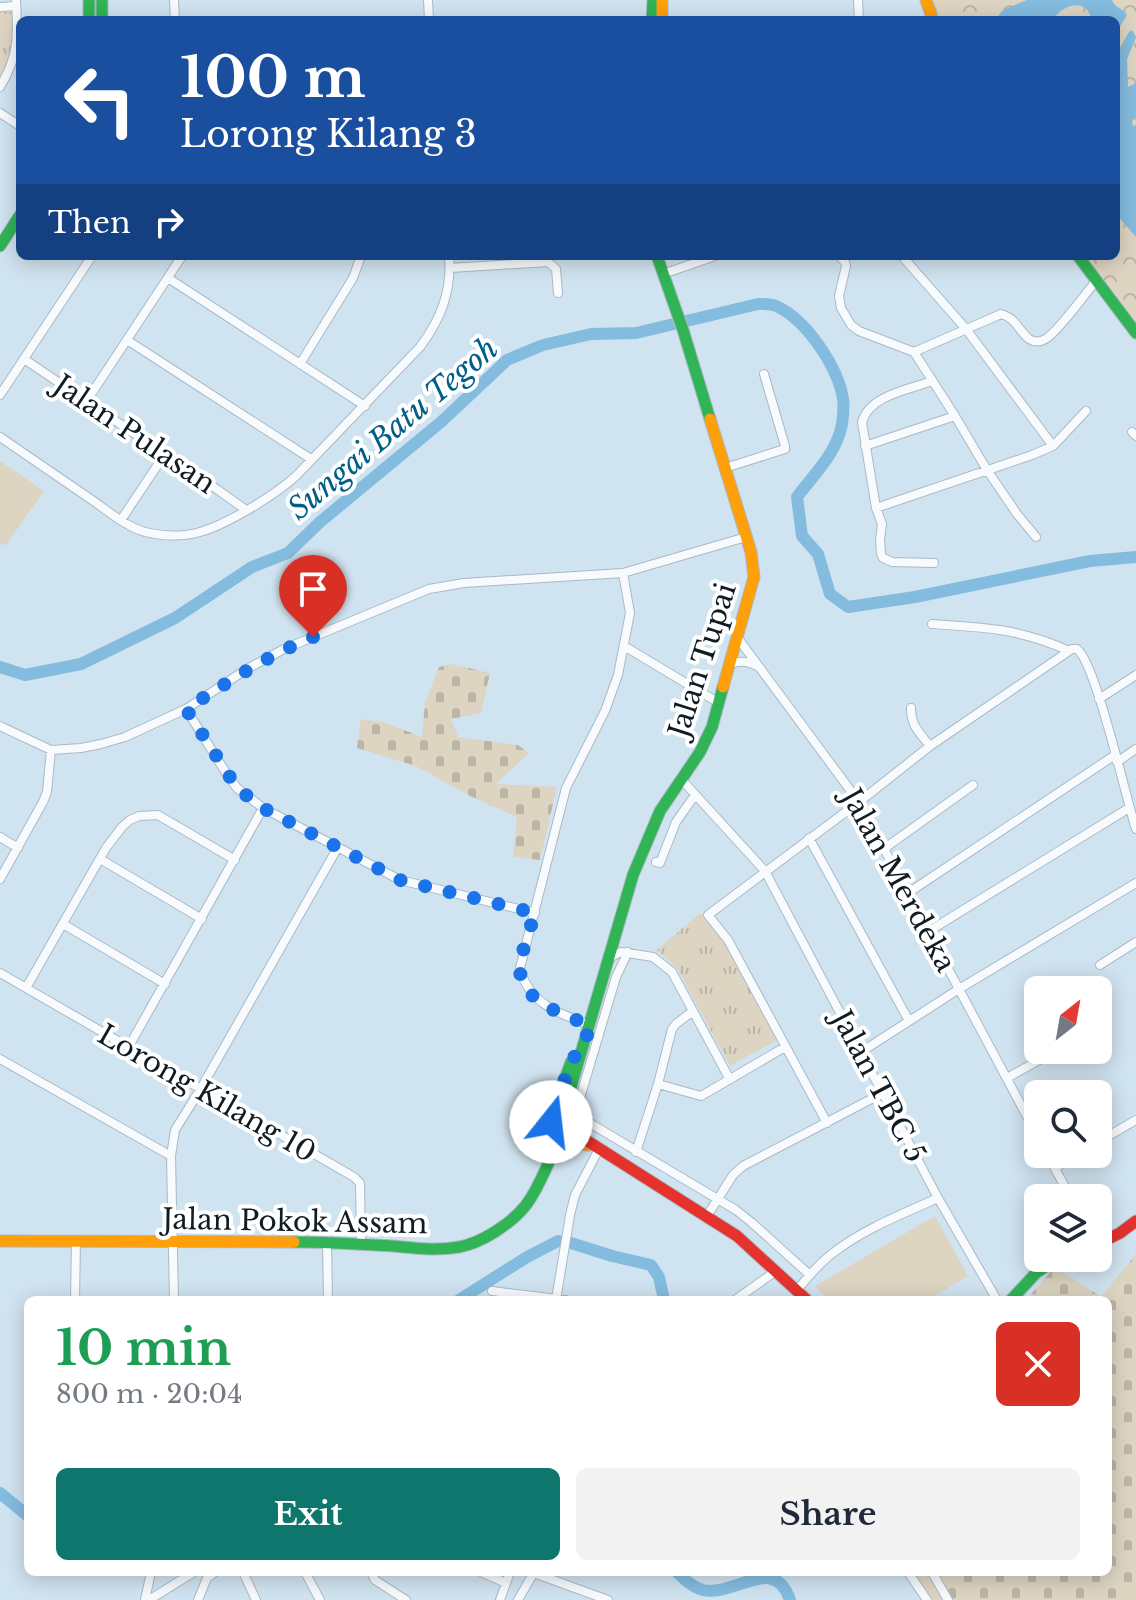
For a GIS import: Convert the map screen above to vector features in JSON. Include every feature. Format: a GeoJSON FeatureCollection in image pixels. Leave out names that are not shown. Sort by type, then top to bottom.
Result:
{"type":"FeatureCollection","features":[{"type":"Feature","properties":{"kind":"street"},"geometry":{"type":"LineString","coordinates":[[0,7],[16,3]]}},
{"type":"Feature","properties":{"kind":"street"},"geometry":{"type":"LineString","coordinates":[[0,87],[10,71],[16,47]]}},
{"type":"Feature","properties":{"kind":"street"},"geometry":{"type":"LineString","coordinates":[[1,241],[16,220]]}},
{"type":"Feature","properties":{"kind":"street"},"geometry":{"type":"LineString","coordinates":[[0,395],[89,260]]}},
{"type":"Feature","properties":{"kind":"street"},"geometry":{"type":"LineString","coordinates":[[86,402],[179,260]]}},
{"type":"Feature","properties":{"kind":"street"},"geometry":{"type":"LineString","coordinates":[[300,364],[353,278],[360,260]]}},
{"type":"Feature","properties":{"kind":"street"},"geometry":{"type":"LineString","coordinates":[[0,437],[121,520],[143,531],[162,535],[185,534],[214,527],[281,489],[365,406],[429,335],[447,298],[449,260]]}},
{"type":"Feature","properties":{"kind":"street","name":"Jalan Tupai"},"geometry":{"type":"LineString","coordinates":[[549,1162],[633,875],[660,811],[707,740],[754,577],[754,564],[746,537],[685,335],[658,260]]}},
{"type":"Feature","properties":{"kind":"street"},"geometry":{"type":"LineString","coordinates":[[663,274],[703,260]]}},
{"type":"Feature","properties":{"kind":"street"},"geometry":{"type":"LineString","coordinates":[[843,260],[846,266],[839,296],[841,308],[851,325],[914,352],[987,470],[1036,537]]}},
{"type":"Feature","properties":{"kind":"street"},"geometry":{"type":"LineString","coordinates":[[906,260],[966,329],[1053,446]]}},
{"type":"Feature","properties":{"kind":"street"},"geometry":{"type":"LineString","coordinates":[[1081,260],[1136,333]]}},
{"type":"Feature","properties":{"kind":"street"},"geometry":{"type":"LineString","coordinates":[[450,268],[548,262],[556,269],[558,293]]}},
{"type":"Feature","properties":{"kind":"street"},"geometry":{"type":"LineString","coordinates":[[168,278],[365,406]]}},
{"type":"Feature","properties":{"kind":"street"},"geometry":{"type":"LineString","coordinates":[[914,352],[1001,314],[1013,320],[1029,339],[1043,340],[1097,280]]}},
{"type":"Feature","properties":{"kind":"street"},"geometry":{"type":"LineString","coordinates":[[127,340],[311,459]]}},
{"type":"Feature","properties":{"kind":"street","name":"Jalan Pulasan"},"geometry":{"type":"LineString","coordinates":[[24,359],[246,510]]}},
{"type":"Feature","properties":{"kind":"street"},"geometry":{"type":"LineString","coordinates":[[725,468],[785,449],[764,374]]}},
{"type":"Feature","properties":{"kind":"street"},"geometry":{"type":"LineString","coordinates":[[932,381],[879,400],[867,410],[862,422],[876,508],[882,524],[879,547],[883,558],[892,562],[934,563]]}},
{"type":"Feature","properties":{"kind":"street"},"geometry":{"type":"LineString","coordinates":[[876,508],[1053,446],[1086,411]]}},
{"type":"Feature","properties":{"kind":"street"},"geometry":{"type":"LineString","coordinates":[[865,446],[955,416]]}},
{"type":"Feature","properties":{"kind":"street"},"geometry":{"type":"LineString","coordinates":[[121,520],[165,454]]}},
{"type":"Feature","properties":{"kind":"street"},"geometry":{"type":"LineString","coordinates":[[0,726],[51,750],[81,748],[125,737],[186,709],[284,649],[429,589],[464,583],[623,573],[746,537]]}},
{"type":"Feature","properties":{"kind":"street"},"geometry":{"type":"LineString","coordinates":[[590,1025],[559,1013],[535,998],[522,979],[520,968],[566,788],[605,711],[618,675],[630,613],[623,573]]}},
{"type":"Feature","properties":{"kind":"street"},"geometry":{"type":"LineString","coordinates":[[932,624],[1017,632],[1069,651]]}},
{"type":"Feature","properties":{"kind":"street","name":"Jalan Merdeka"},"geometry":{"type":"LineString","coordinates":[[737,637],[859,802],[1024,1110]]}},
{"type":"Feature","properties":{"kind":"street"},"geometry":{"type":"LineString","coordinates":[[624,646],[719,703]]}},
{"type":"Feature","properties":{"kind":"street"},"geometry":{"type":"LineString","coordinates":[[827,1123],[728,940],[708,915],[930,746],[1069,651],[1077,649],[1084,656],[1099,699],[1136,829]]}},
{"type":"Feature","properties":{"kind":"street"},"geometry":{"type":"LineString","coordinates":[[730,664],[746,662],[763,671]]}},
{"type":"Feature","properties":{"kind":"street"},"geometry":{"type":"LineString","coordinates":[[1099,699],[1136,675]]}},
{"type":"Feature","properties":{"kind":"street"},"geometry":{"type":"LineString","coordinates":[[911,708],[911,720],[930,746]]}},
{"type":"Feature","properties":{"kind":"street"},"geometry":{"type":"LineString","coordinates":[[186,709],[237,788],[263,808],[400,880],[535,913]]}},
{"type":"Feature","properties":{"kind":"street"},"geometry":{"type":"LineString","coordinates":[[908,893],[1136,749]]}},
{"type":"Feature","properties":{"kind":"street"},"geometry":{"type":"LineString","coordinates":[[0,879],[47,792],[51,750]]}},
{"type":"Feature","properties":{"kind":"street","name":"Jalan TBC 5"},"geometry":{"type":"LineString","coordinates":[[681,779],[765,871],[938,1198],[995,1296]]}},
{"type":"Feature","properties":{"kind":"street"},"geometry":{"type":"LineString","coordinates":[[885,848],[973,785]]}},
{"type":"Feature","properties":{"kind":"street"},"geometry":{"type":"LineString","coordinates":[[633,875],[643,864],[660,863],[676,822],[695,795]]}},
{"type":"Feature","properties":{"kind":"street"},"geometry":{"type":"LineString","coordinates":[[128,1048],[263,808]]}},
{"type":"Feature","properties":{"kind":"street"},"geometry":{"type":"LineString","coordinates":[[929,931],[1129,808]]}},
{"type":"Feature","properties":{"kind":"street"},"geometry":{"type":"LineString","coordinates":[[26,988],[100,859],[122,827],[139,816],[158,815],[235,860]]}},
{"type":"Feature","properties":{"kind":"street"},"geometry":{"type":"LineString","coordinates":[[0,837],[18,848]]}},
{"type":"Feature","properties":{"kind":"street"},"geometry":{"type":"LineString","coordinates":[[809,838],[909,1021]]}},
{"type":"Feature","properties":{"kind":"street"},"geometry":{"type":"LineString","coordinates":[[645,843],[648,854],[656,862]]}},
{"type":"Feature","properties":{"kind":"street"},"geometry":{"type":"LineString","coordinates":[[174,1296],[171,1156],[175,1130],[338,847]]}},
{"type":"Feature","properties":{"kind":"street"},"geometry":{"type":"LineString","coordinates":[[100,859],[202,919]]}},
{"type":"Feature","properties":{"kind":"street"},"geometry":{"type":"LineString","coordinates":[[861,1052],[1136,883]]}},
{"type":"Feature","properties":{"kind":"street"},"geometry":{"type":"LineString","coordinates":[[63,924],[165,984]]}},
{"type":"Feature","properties":{"kind":"street"},"geometry":{"type":"LineString","coordinates":[[617,930],[628,952]]}},
{"type":"Feature","properties":{"kind":"street"},"geometry":{"type":"LineString","coordinates":[[1100,965],[1136,942]]}},
{"type":"Feature","properties":{"kind":"street"},"geometry":{"type":"LineString","coordinates":[[609,959],[621,952],[653,957],[672,972],[729,1078]]}},
{"type":"Feature","properties":{"kind":"street"},"geometry":{"type":"LineString","coordinates":[[628,952],[616,977],[580,1098],[580,1109],[585,1119],[751,1222],[810,1275]]}},
{"type":"Feature","properties":{"kind":"street","name":"Lorong Kilang 10"},"geometry":{"type":"LineString","coordinates":[[0,973],[354,1177],[360,1183],[361,1243]]}},
{"type":"Feature","properties":{"kind":"street"},"geometry":{"type":"LineString","coordinates":[[636,1152],[672,1029],[693,1011]]}},
{"type":"Feature","properties":{"kind":"street"},"geometry":{"type":"LineString","coordinates":[[549,1162],[551,1122],[561,1087],[570,1063],[585,1042]]}},
{"type":"Feature","properties":{"kind":"street"},"geometry":{"type":"LineString","coordinates":[[658,1084],[701,1096],[785,1047]]}},
{"type":"Feature","properties":{"kind":"street"},"geometry":{"type":"LineString","coordinates":[[0,1059],[171,1156]]}},
{"type":"Feature","properties":{"kind":"street"},"geometry":{"type":"LineString","coordinates":[[1007,1078],[1032,1064]]}},
{"type":"Feature","properties":{"kind":"street"},"geometry":{"type":"LineString","coordinates":[[707,1216],[733,1175],[743,1166],[883,1093]]}},
{"type":"Feature","properties":{"kind":"street"},"geometry":{"type":"LineString","coordinates":[[1112,1134],[1136,1120]]}},
{"type":"Feature","properties":{"kind":"street"},"geometry":{"type":"LineString","coordinates":[[559,1123],[737,1236],[803,1296]]}},
{"type":"Feature","properties":{"kind":"street"},"geometry":{"type":"LineString","coordinates":[[553,1149],[567,1143],[596,1147]]}},
{"type":"Feature","properties":{"kind":"street"},"geometry":{"type":"LineString","coordinates":[[559,1296],[570,1215],[575,1195],[596,1147]]}},
{"type":"Feature","properties":{"kind":"street","name":"Jalan Pokok Assam"},"geometry":{"type":"LineString","coordinates":[[0,1241],[327,1242],[436,1249],[460,1247],[508,1223],[525,1206],[549,1162]]}},
{"type":"Feature","properties":{"kind":"street"},"geometry":{"type":"LineString","coordinates":[[1055,1168],[1064,1184]]}},
{"type":"Feature","properties":{"kind":"street"},"geometry":{"type":"LineString","coordinates":[[797,1290],[839,1248],[889,1220],[938,1198]]}},
{"type":"Feature","properties":{"kind":"street"},"geometry":{"type":"LineString","coordinates":[[1112,1237],[1136,1221]]}},
{"type":"Feature","properties":{"kind":"street"},"geometry":{"type":"LineString","coordinates":[[75,1296],[76,1241]]}},
{"type":"Feature","properties":{"kind":"street"},"geometry":{"type":"LineString","coordinates":[[327,1242],[328,1296]]}},
{"type":"Feature","properties":{"kind":"street"},"geometry":{"type":"LineString","coordinates":[[741,1296],[776,1271]]}},
{"type":"Feature","properties":{"kind":"street"},"geometry":{"type":"LineString","coordinates":[[1015,1296],[1037,1272]]}},
{"type":"Feature","properties":{"kind":"street"},"geometry":{"type":"LineString","coordinates":[[492,1291],[534,1296]]}},
{"type":"Feature","properties":{"kind":"street"},"geometry":{"type":"LineString","coordinates":[[147,1600],[150,1576]]}},
{"type":"Feature","properties":{"kind":"street"},"geometry":{"type":"LineString","coordinates":[[147,1600],[187,1576]]}},
{"type":"Feature","properties":{"kind":"street"},"geometry":{"type":"LineString","coordinates":[[198,1600],[210,1576]]}},
{"type":"Feature","properties":{"kind":"street"},"geometry":{"type":"LineString","coordinates":[[245,1576],[256,1600]]}},
{"type":"Feature","properties":{"kind":"street"},"geometry":{"type":"LineString","coordinates":[[307,1576],[320,1600]]}},
{"type":"Feature","properties":{"kind":"street"},"geometry":{"type":"LineString","coordinates":[[373,1576],[406,1600]]}},
{"type":"Feature","properties":{"kind":"street"},"geometry":{"type":"LineString","coordinates":[[490,1576],[506,1583]]}},
{"type":"Feature","properties":{"kind":"street"},"geometry":{"type":"LineString","coordinates":[[500,1600],[509,1576]]}},
{"type":"Feature","properties":{"kind":"street"},"geometry":{"type":"LineString","coordinates":[[518,1600],[530,1576]]}},
{"type":"Feature","properties":{"kind":"street"},"geometry":{"type":"LineString","coordinates":[[540,1576],[608,1600]]}},
{"type":"Feature","properties":{"kind":"street"},"geometry":{"type":"LineString","coordinates":[[911,1576],[927,1600]]}},
{"type":"Feature","properties":{"kind":"street"},"geometry":{"type":"LineString","coordinates":[[934,1576],[948,1600]]}},
{"type":"Feature","properties":{"kind":"green space"},"geometry":{"type":"Polygon","coordinates":[[[930,0],[1136,0],[1136,329],[1084,260],[1120,260],[1120,16],[935,16],[930,0]]]}},
{"type":"Feature","properties":{"kind":"green space"},"geometry":{"type":"Polygon","coordinates":[[[0,12],[11,12],[13,38],[11,54],[0,78],[0,12]]]}},
{"type":"Feature","properties":{"kind":"green space"},"geometry":{"type":"Polygon","coordinates":[[[0,461],[44,491],[6,545],[0,544],[0,461]]]}},
{"type":"Feature","properties":{"kind":"green space"},"geometry":{"type":"Polygon","coordinates":[[[451,664],[490,673],[481,713],[451,719],[458,737],[518,745],[529,753],[496,784],[557,787],[540,860],[513,857],[517,817],[470,796],[416,766],[357,748],[361,719],[386,723],[422,737],[425,703],[439,667],[451,664]]]}},
{"type":"Feature","properties":{"kind":"green space"},"geometry":{"type":"Polygon","coordinates":[[[699,914],[725,941],[777,1040],[730,1066],[677,968],[657,950],[699,914]]]}},
{"type":"Feature","properties":{"kind":"green space"},"geometry":{"type":"Polygon","coordinates":[[[935,1216],[968,1276],[935,1296],[825,1296],[815,1286],[935,1216]]]}},
{"type":"Feature","properties":{"kind":"green space"},"geometry":{"type":"Polygon","coordinates":[[[1136,1254],[1136,1600],[930,1600],[915,1576],[1112,1576],[1112,1296],[1102,1296],[1136,1254]]]}},
{"type":"Feature","properties":{"kind":"green space"},"geometry":{"type":"Polygon","coordinates":[[[1051,1272],[1063,1272],[1099,1296],[1030,1296],[1051,1272]]]}},
{"type":"Feature","properties":{"kind":"water"},"geometry":{"type":"Polygon","coordinates":[[[1027,0],[1112,0],[1127,15],[1120,26],[1120,16],[1091,16],[1085,8],[1076,5],[1056,16],[998,16],[1003,10],[1027,0]]]}},
{"type":"Feature","properties":{"kind":"water"},"geometry":{"type":"Polygon","coordinates":[[[1132,30],[1136,37],[1127,59],[1128,87],[1136,83],[1136,117],[1132,121],[1133,126],[1136,125],[1136,237],[1120,219],[1120,48],[1132,30]]]}},
{"type":"Feature","properties":{"kind":"waterway","name":"Sungai Batu Tegoh"},"geometry":{"type":"LineString","coordinates":[[0,667],[25,675],[81,664],[175,618],[252,567],[288,553],[320,522],[441,422],[507,360],[543,345],[591,334],[636,333],[758,304],[776,306],[798,322],[819,345],[840,386],[843,408],[839,435],[824,463],[797,497],[802,536],[818,554],[830,594],[848,607],[915,597],[1090,561],[1136,557]]}},
{"type":"Feature","properties":{"kind":"waterway"},"geometry":{"type":"LineString","coordinates":[[465,1296],[558,1241]]}},
{"type":"Feature","properties":{"kind":"waterway"},"geometry":{"type":"LineString","coordinates":[[571,1243],[651,1265],[659,1277],[663,1296]]}},
{"type":"Feature","properties":{"kind":"waterway"},"geometry":{"type":"LineString","coordinates":[[0,1493],[24,1513]]}},
{"type":"Feature","properties":{"kind":"waterway"},"geometry":{"type":"LineString","coordinates":[[682,1576],[703,1590],[715,1591],[752,1580],[774,1580],[783,1586],[790,1600]]}},
{"type":"Feature","properties":{"kind":"traffic: fast"},"geometry":{"type":"LineString","coordinates":[[89,0],[89,16]]}},
{"type":"Feature","properties":{"kind":"traffic: fast"},"geometry":{"type":"LineString","coordinates":[[102,0],[102,16]]}},
{"type":"Feature","properties":{"kind":"traffic: fast"},"geometry":{"type":"LineString","coordinates":[[652,16],[653,0]]}},
{"type":"Feature","properties":{"kind":"traffic: fast"},"geometry":{"type":"LineString","coordinates":[[0,246],[16,221]]}},
{"type":"Feature","properties":{"kind":"traffic: fast"},"geometry":{"type":"LineString","coordinates":[[658,260],[710,419]]}},
{"type":"Feature","properties":{"kind":"traffic: fast"},"geometry":{"type":"LineString","coordinates":[[1081,260],[1136,333]]}},
{"type":"Feature","properties":{"kind":"traffic: fast"},"geometry":{"type":"LineString","coordinates":[[294,1242],[426,1249],[459,1247],[496,1231],[526,1205],[549,1162],[633,875],[660,811],[700,752],[712,727],[723,687]]}},
{"type":"Feature","properties":{"kind":"traffic: fast"},"geometry":{"type":"LineString","coordinates":[[550,1137],[558,1098],[571,1062]]}},
{"type":"Feature","properties":{"kind":"traffic: fast"},"geometry":{"type":"LineString","coordinates":[[1015,1296],[1037,1272]]}},
{"type":"Feature","properties":{"kind":"traffic: slow"},"geometry":{"type":"LineString","coordinates":[[662,0],[662,16]]}},
{"type":"Feature","properties":{"kind":"traffic: slow"},"geometry":{"type":"LineString","coordinates":[[926,0],[932,16]]}},
{"type":"Feature","properties":{"kind":"traffic: slow"},"geometry":{"type":"LineString","coordinates":[[710,419],[751,552],[754,577],[723,687]]}},
{"type":"Feature","properties":{"kind":"traffic: slow"},"geometry":{"type":"LineString","coordinates":[[553,1149],[567,1143],[589,1145]]}},
{"type":"Feature","properties":{"kind":"traffic: slow"},"geometry":{"type":"LineString","coordinates":[[0,1241],[294,1242]]}},
{"type":"Feature","properties":{"kind":"traffic: jam"},"geometry":{"type":"LineString","coordinates":[[559,1123],[737,1236],[803,1296]]}},
{"type":"Feature","properties":{"kind":"traffic: jam"},"geometry":{"type":"LineString","coordinates":[[1112,1237],[1136,1221]]}},
{"type":"Feature","properties":{"kind":"route"},"geometry":{"type":"LineString","coordinates":[[313,637],[247,669],[186,709],[237,788],[263,808],[400,880],[535,913],[520,968],[522,979],[535,998],[546,1006],[590,1025],[585,1042],[570,1063],[551,1122]]}}]}
